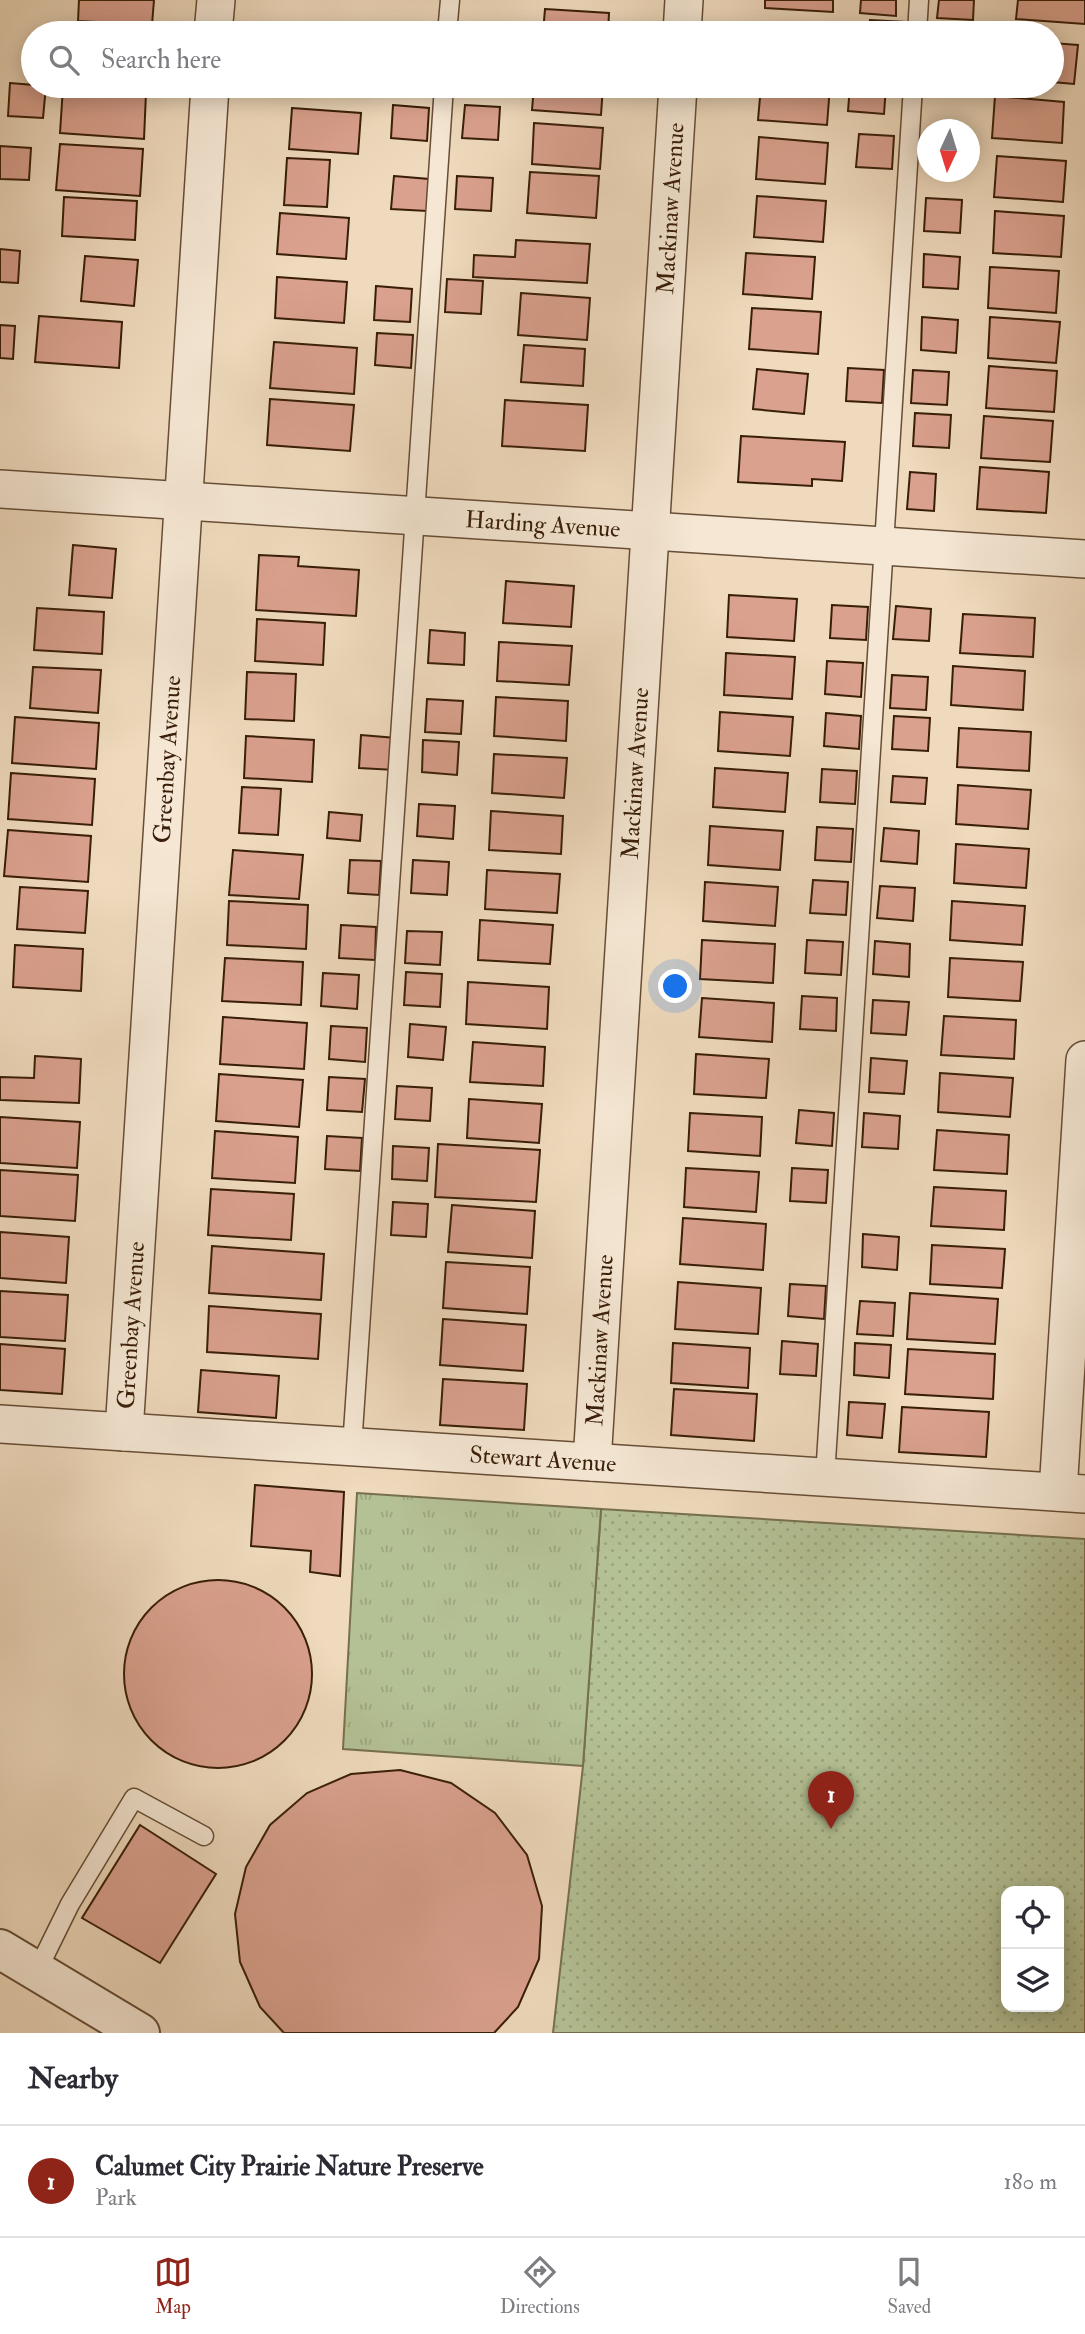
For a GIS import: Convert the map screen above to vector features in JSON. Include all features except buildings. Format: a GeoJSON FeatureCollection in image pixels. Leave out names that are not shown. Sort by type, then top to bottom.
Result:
{"type":"FeatureCollection","features":[{"type":"Feature","properties":{"kind":"street"},"geometry":{"type":"LineString","coordinates":[[214,21],[216,0]]}},
{"type":"Feature","properties":{"kind":"street"},"geometry":{"type":"LineString","coordinates":[[683,21],[684,0]]}},
{"type":"Feature","properties":{"kind":"street","name":"Greenbay Avenue"},"geometry":{"type":"LineString","coordinates":[[124,1432],[209,98]]}},
{"type":"Feature","properties":{"kind":"street","name":"Mackinaw Avenue"},"geometry":{"type":"LineString","coordinates":[[592,1462],[677,98]]}},
{"type":"Feature","properties":{"kind":"street","name":"Harding Avenue"},"geometry":{"type":"LineString","coordinates":[[0,489],[1085,559]]}},
{"type":"Feature","properties":{"kind":"street"},"geometry":{"type":"LineString","coordinates":[[1071,1493],[1085,1060]]}},
{"type":"Feature","properties":{"kind":"street","name":"Stewart Avenue"},"geometry":{"type":"LineString","coordinates":[[0,1424],[1071,1493]]}},
{"type":"Feature","properties":{"kind":"street"},"geometry":{"type":"LineString","coordinates":[[0,1949],[139,2033]]}},
{"type":"Feature","properties":{"kind":"lane"},"geometry":{"type":"LineString","coordinates":[[448,21],[450,0]]}},
{"type":"Feature","properties":{"kind":"lane"},"geometry":{"type":"LineString","coordinates":[[917,21],[919,0]]}},
{"type":"Feature","properties":{"kind":"lane"},"geometry":{"type":"LineString","coordinates":[[352,1447],[443,98]]}},
{"type":"Feature","properties":{"kind":"lane"},"geometry":{"type":"LineString","coordinates":[[825,1477],[912,98]]}},
{"type":"Feature","properties":{"kind":"lane"},"geometry":{"type":"LineString","coordinates":[[37,1971],[70,1904],[134,1798],[204,1836]]}},
{"type":"Feature","properties":{"kind":"green space"},"geometry":{"type":"Polygon","coordinates":[[[357,1493],[601,1509],[583,1766],[343,1749],[357,1493]]]}},
{"type":"Feature","properties":{"kind":"green space"},"geometry":{"type":"Polygon","coordinates":[[[601,1509],[1085,1539],[1085,2033],[553,2033],[583,1766],[601,1509]]]}},
{"type":"Feature","properties":{"kind":"place","name":"Calumet City Prairie Nature Preserve"},"geometry":{"type":"Point","coordinates":[831,1829]}}]}
